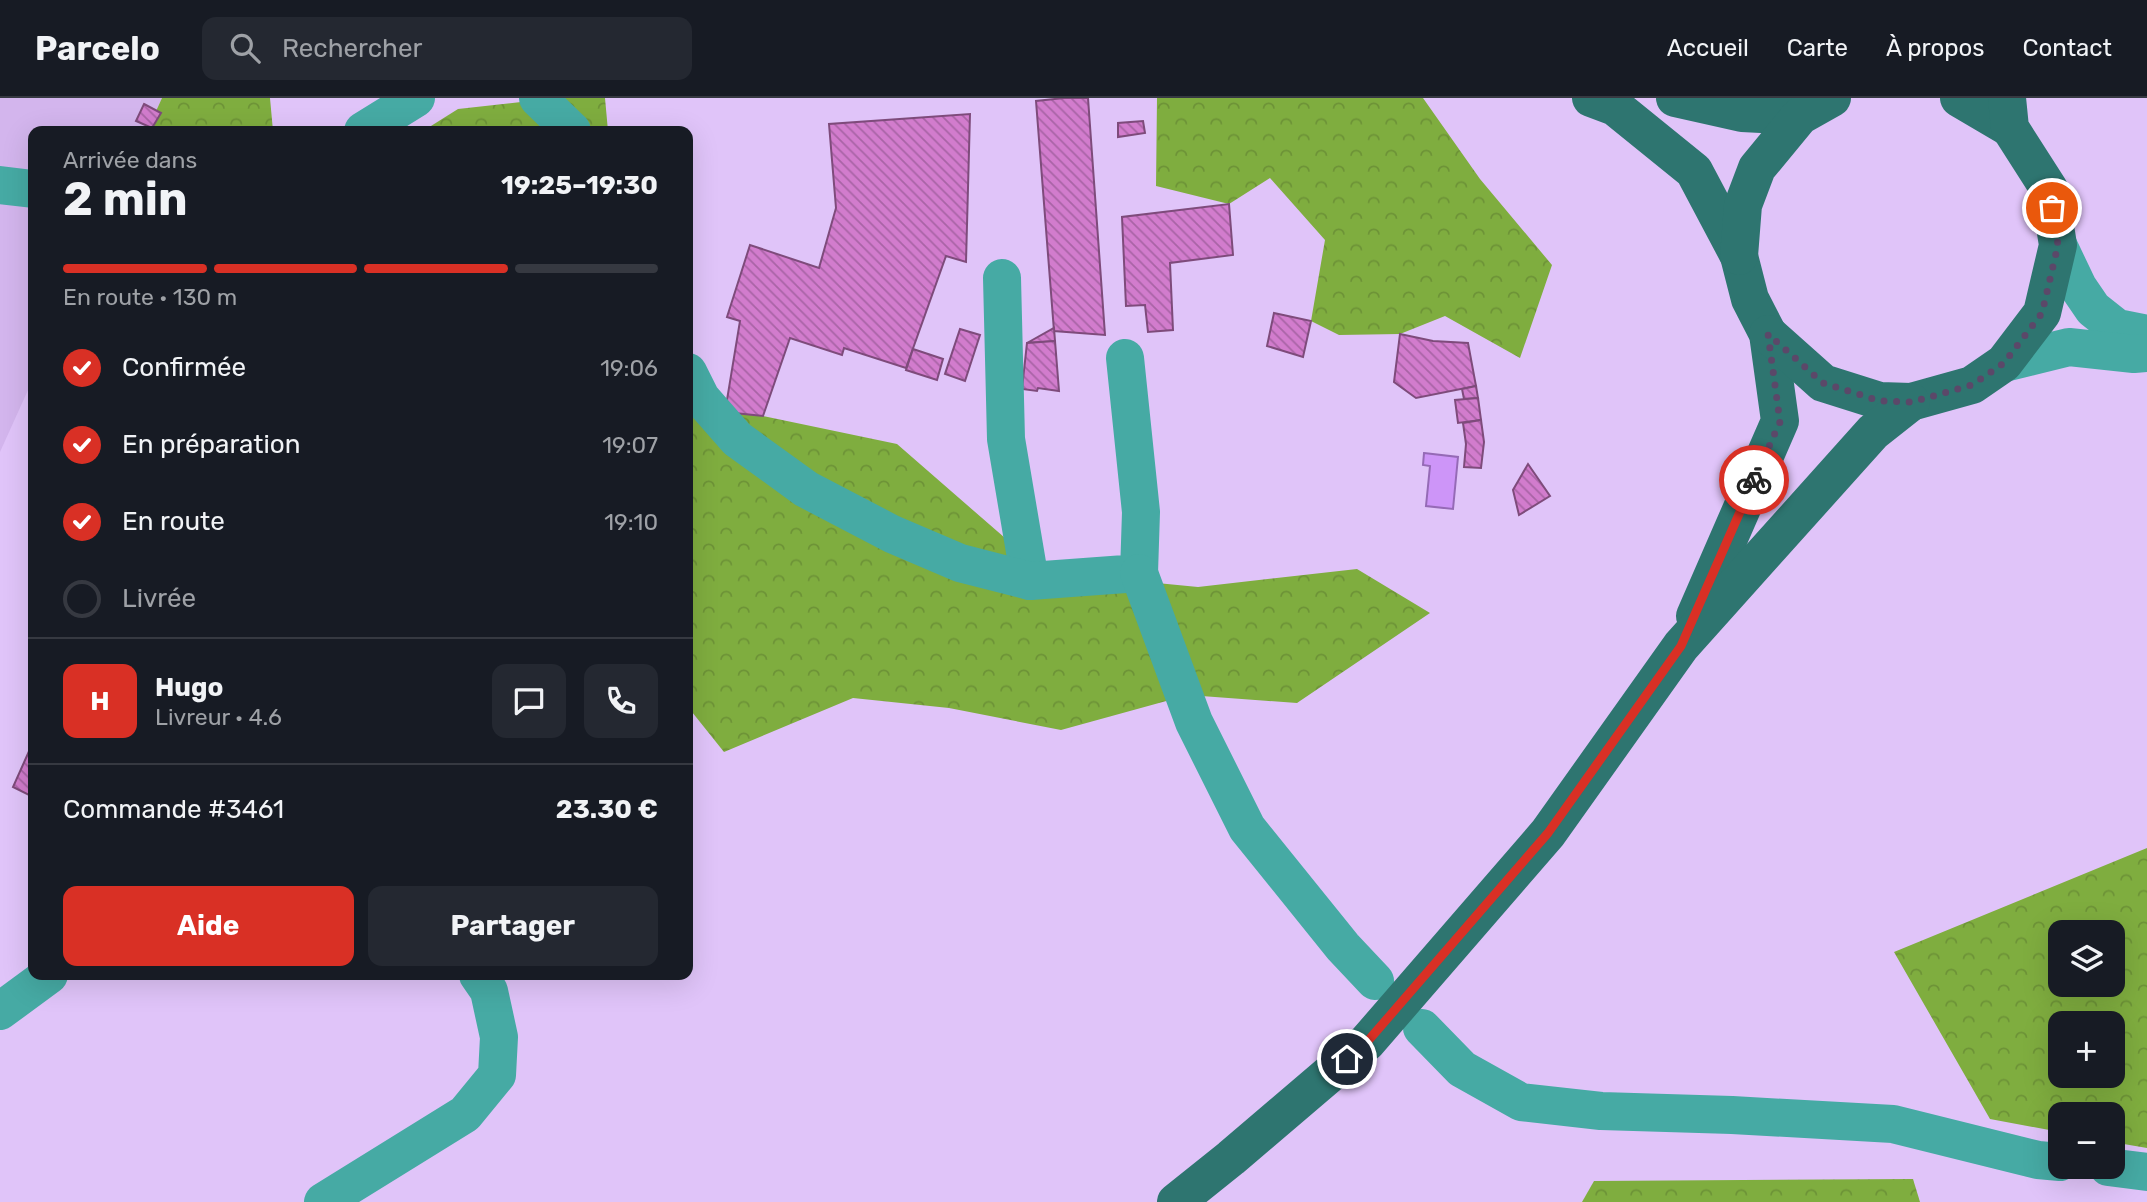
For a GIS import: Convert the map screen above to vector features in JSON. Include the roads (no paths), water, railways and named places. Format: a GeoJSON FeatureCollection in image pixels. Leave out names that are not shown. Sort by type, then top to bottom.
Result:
{"type":"FeatureCollection","features":[{"type":"Feature","properties":{"kind":"main road"},"geometry":{"type":"LineString","coordinates":[[1591,98],[1615,107],[1694,171],[1739,256],[1749,299],[1768,334],[1823,383],[1880,401],[1912,402],[1972,385],[2004,363],[2042,313],[2058,245],[2049,189],[2008,113],[1959,98]]}},
{"type":"Feature","properties":{"kind":"main road"},"geometry":{"type":"LineString","coordinates":[[1675,98],[1742,113],[1800,116]]}},
{"type":"Feature","properties":{"kind":"main road"},"geometry":{"type":"LineString","coordinates":[[1739,256],[1743,205],[1757,168],[1800,116],[1832,98]]}},
{"type":"Feature","properties":{"kind":"main road"},"geometry":{"type":"LineString","coordinates":[[1681,646],[1780,422],[1768,334]]}},
{"type":"Feature","properties":{"kind":"main road"},"geometry":{"type":"LineString","coordinates":[[1175,1202],[1367,1042],[1548,833],[1681,646],[1873,432],[1912,402]]}},
{"type":"Feature","properties":{"kind":"street"},"geometry":{"type":"LineString","coordinates":[[371,126],[416,98]]}},
{"type":"Feature","properties":{"kind":"street"},"geometry":{"type":"LineString","coordinates":[[538,98],[567,126]]}},
{"type":"Feature","properties":{"kind":"street"},"geometry":{"type":"LineString","coordinates":[[0,185],[28,188]]}},
{"type":"Feature","properties":{"kind":"street"},"geometry":{"type":"LineString","coordinates":[[2058,245],[2078,287],[2093,309],[2118,328],[2147,334]]}},
{"type":"Feature","properties":{"kind":"street"},"geometry":{"type":"LineString","coordinates":[[1002,278],[1006,439],[1030,581]]}},
{"type":"Feature","properties":{"kind":"street"},"geometry":{"type":"LineString","coordinates":[[2004,363],[2069,347],[2147,353]]}},
{"type":"Feature","properties":{"kind":"street"},"geometry":{"type":"LineString","coordinates":[[1125,358],[1141,512],[1139,573],[1194,722],[1247,828],[1343,947],[1376,981]]}},
{"type":"Feature","properties":{"kind":"street"},"geometry":{"type":"LineString","coordinates":[[693,382],[701,398],[737,439],[806,489],[892,534],[960,563],[1030,581],[1139,573]]}},
{"type":"Feature","properties":{"kind":"street"},"geometry":{"type":"LineString","coordinates":[[0,1012],[42,980]]}},
{"type":"Feature","properties":{"kind":"street"},"geometry":{"type":"LineString","coordinates":[[323,1202],[465,1114],[497,1075],[499,1037],[489,991],[481,980]]}},
{"type":"Feature","properties":{"kind":"street"},"geometry":{"type":"LineString","coordinates":[[1422,1028],[1462,1069],[1521,1102],[1601,1111],[1732,1115],[1893,1125],[2048,1161]]}},
{"type":"Feature","properties":{"kind":"street"},"geometry":{"type":"LineString","coordinates":[[2125,1169],[2147,1171]]}}]}
